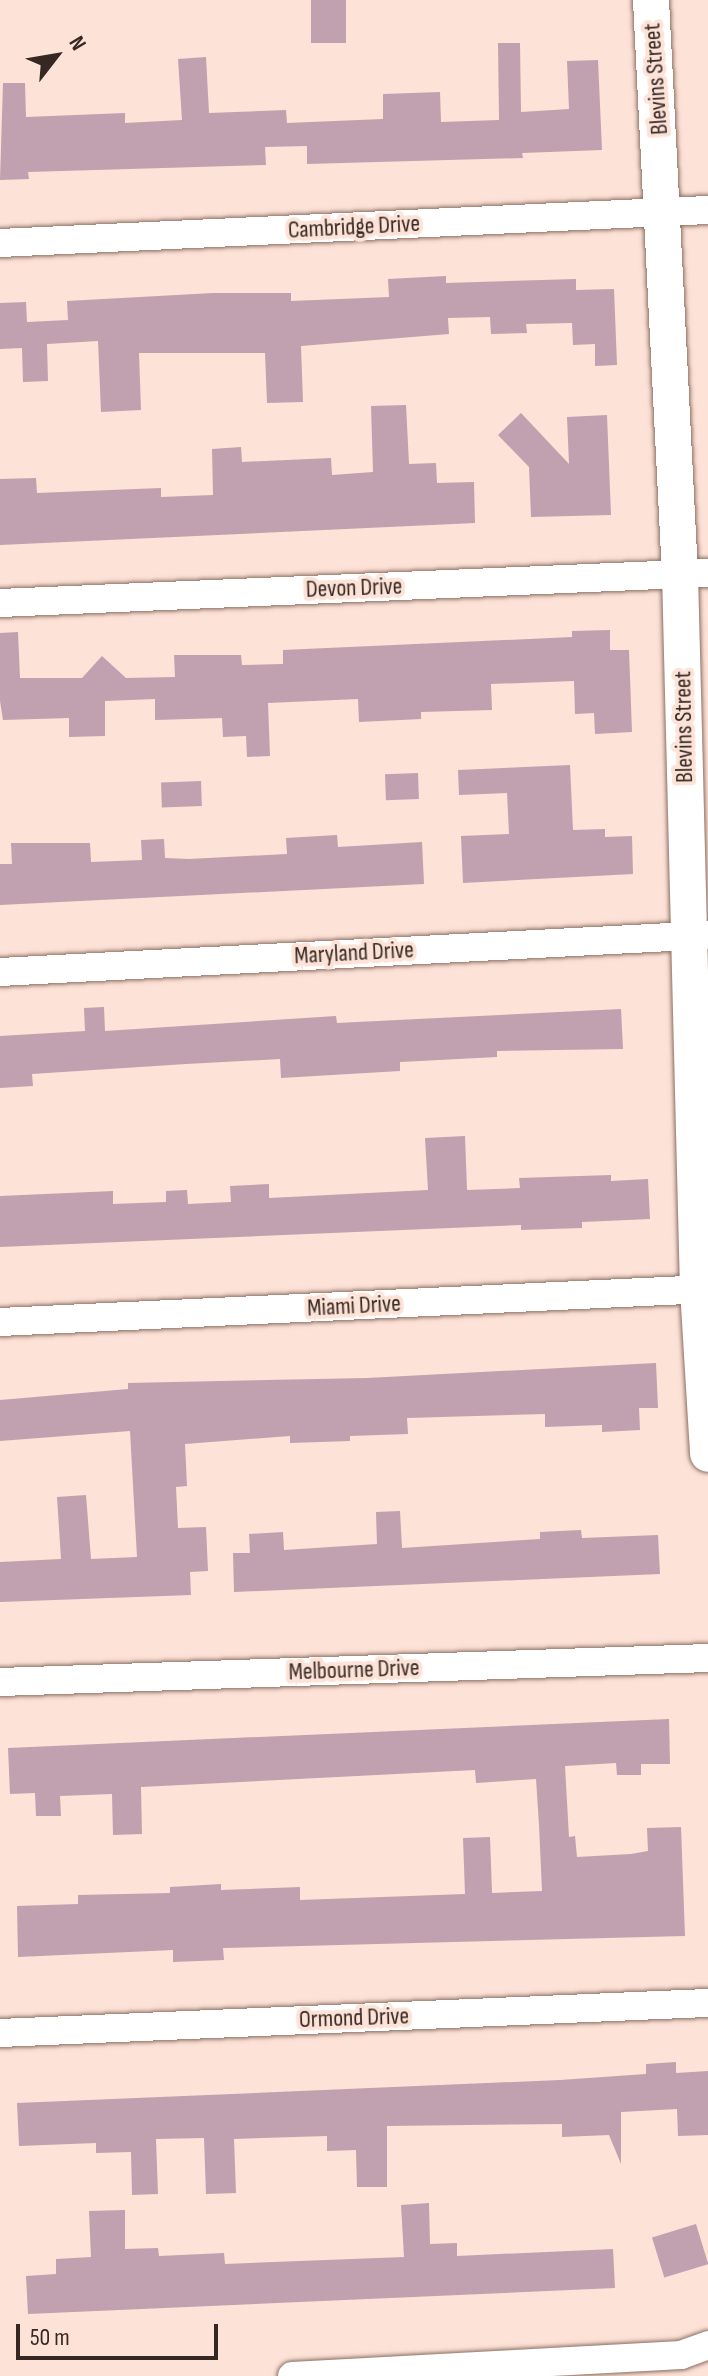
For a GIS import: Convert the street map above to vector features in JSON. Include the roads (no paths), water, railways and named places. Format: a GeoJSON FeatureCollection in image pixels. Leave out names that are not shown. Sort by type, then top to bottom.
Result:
{"type":"FeatureCollection","features":[{"type":"Feature","properties":{"kind":"street","name":"Blevins Street"},"geometry":{"type":"LineString","coordinates":[[651,0],[664,212],[694,574],[708,1454]]}},
{"type":"Feature","properties":{"kind":"street","name":"Cambridge Drive"},"geometry":{"type":"LineString","coordinates":[[0,243],[708,210]]}},
{"type":"Feature","properties":{"kind":"street","name":"Devon Drive"},"geometry":{"type":"LineString","coordinates":[[0,603],[694,574]]}},
{"type":"Feature","properties":{"kind":"street","name":"Maryland Drive"},"geometry":{"type":"LineString","coordinates":[[0,972],[698,935]]}},
{"type":"Feature","properties":{"kind":"street","name":"Miami Drive"},"geometry":{"type":"LineString","coordinates":[[0,1322],[703,1289]]}},
{"type":"Feature","properties":{"kind":"street","name":"Melbourne Drive"},"geometry":{"type":"LineString","coordinates":[[0,1682],[708,1658]]}},
{"type":"Feature","properties":{"kind":"street","name":"Ormond Drive"},"geometry":{"type":"LineString","coordinates":[[0,2033],[708,2003]]}},
{"type":"Feature","properties":{"kind":"street"},"geometry":{"type":"LineString","coordinates":[[292,2376],[681,2355],[708,2345]]}}]}
